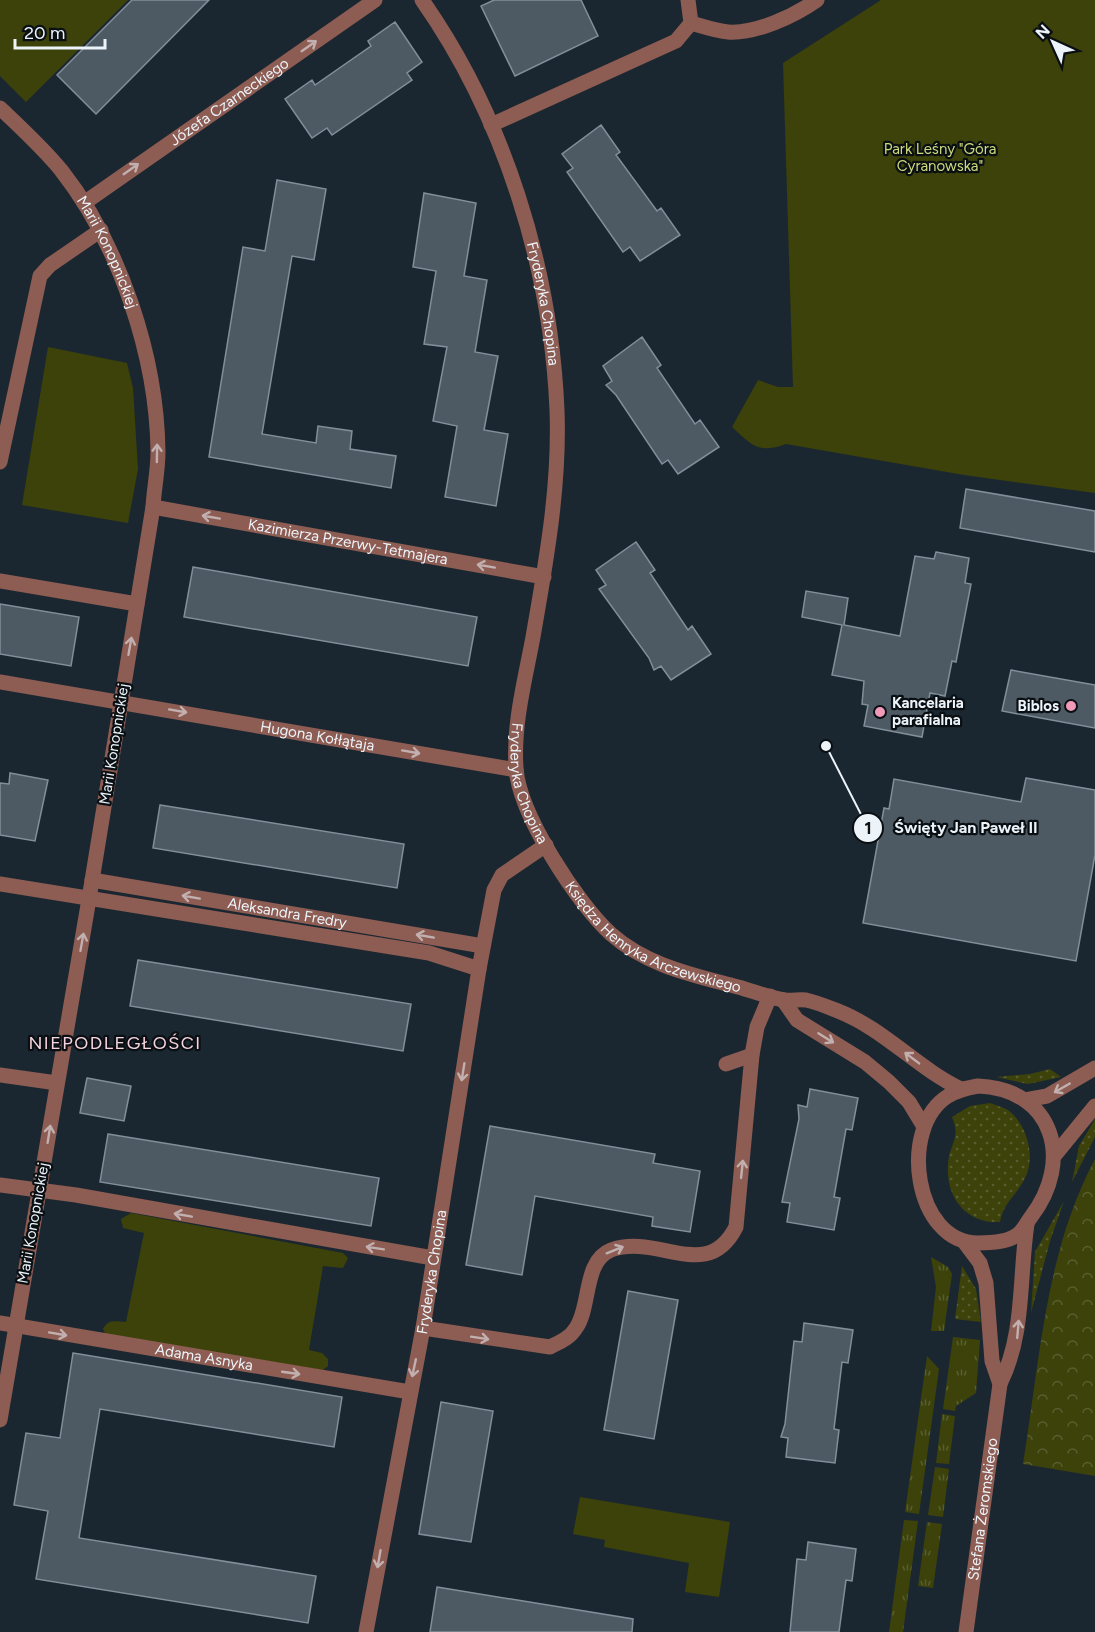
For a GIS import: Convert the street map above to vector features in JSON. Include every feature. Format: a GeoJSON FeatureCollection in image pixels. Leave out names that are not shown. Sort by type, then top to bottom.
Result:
{"type":"FeatureCollection","features":[{"type":"Feature","properties":{"kind":"street","name":"Józefa Czarneckiego"},"geometry":{"type":"LineString","coordinates":[[84,203],[375,0]]}},
{"type":"Feature","properties":{"kind":"street","name":"Fryderyka Chopina"},"geometry":{"type":"LineString","coordinates":[[366,1632],[423,1328],[479,969],[494,890],[502,874],[546,845],[534,822],[516,770],[518,717],[544,577],[555,490],[557,410],[541,283],[523,213],[491,125],[466,72],[422,0]]}},
{"type":"Feature","properties":{"kind":"street"},"geometry":{"type":"LineString","coordinates":[[491,125],[676,42],[691,23],[688,0]]}},
{"type":"Feature","properties":{"kind":"street"},"geometry":{"type":"LineString","coordinates":[[691,23],[728,32],[747,30],[769,24],[817,0]]}},
{"type":"Feature","properties":{"kind":"street","name":"Marii Konopnickiej"},"geometry":{"type":"LineString","coordinates":[[0,108],[38,143],[84,203],[101,230],[147,352],[154,395],[158,453],[153,507],[90,899],[0,1420]]}},
{"type":"Feature","properties":{"kind":"street"},"geometry":{"type":"LineString","coordinates":[[0,462],[40,276],[50,265],[101,230]]}},
{"type":"Feature","properties":{"kind":"street","name":"Kazimierza Przerwy-Tetmajera"},"geometry":{"type":"LineString","coordinates":[[153,507],[544,577]]}},
{"type":"Feature","properties":{"kind":"street"},"geometry":{"type":"LineString","coordinates":[[0,581],[137,604]]}},
{"type":"Feature","properties":{"kind":"street","name":"Hugona Kołłątaja"},"geometry":{"type":"LineString","coordinates":[[0,682],[516,770]]}},
{"type":"Feature","properties":{"kind":"street","name":"Księdza Henryka Arczewskiego"},"geometry":{"type":"LineString","coordinates":[[546,845],[573,890],[589,910],[612,934],[632,949],[679,972],[776,998],[807,1000],[843,1013],[884,1037],[937,1077],[961,1089]]}},
{"type":"Feature","properties":{"kind":"street","name":"Aleksandra Fredry"},"geometry":{"type":"LineString","coordinates":[[92,880],[483,946]]}},
{"type":"Feature","properties":{"kind":"street"},"geometry":{"type":"LineString","coordinates":[[0,884],[429,953],[479,969]]}},
{"type":"Feature","properties":{"kind":"street"},"geometry":{"type":"LineString","coordinates":[[423,1328],[550,1347],[565,1340],[577,1327],[596,1264],[608,1251],[625,1246],[644,1246],[698,1256],[718,1251],[723,1247],[736,1227],[752,1055],[757,1027],[776,998],[797,1020],[865,1062],[889,1082],[909,1102],[923,1125]]}},
{"type":"Feature","properties":{"kind":"street"},"geometry":{"type":"LineString","coordinates":[[726,1064],[752,1055]]}},
{"type":"Feature","properties":{"kind":"street"},"geometry":{"type":"LineString","coordinates":[[1025,1100],[1047,1096],[1095,1068]]}},
{"type":"Feature","properties":{"kind":"street"},"geometry":{"type":"LineString","coordinates":[[0,1076],[57,1083]]}},
{"type":"Feature","properties":{"kind":"street"},"geometry":{"type":"LineString","coordinates":[[995,1086],[1025,1100],[1037,1112],[1050,1134],[1055,1155],[1052,1179],[1042,1203],[1017,1235],[1007,1240],[965,1243],[955,1238],[939,1223],[920,1185],[918,1153],[923,1125],[946,1096],[961,1089],[995,1086]]}},
{"type":"Feature","properties":{"kind":"street"},"geometry":{"type":"LineString","coordinates":[[1055,1155],[1095,1106]]}},
{"type":"Feature","properties":{"kind":"street"},"geometry":{"type":"LineString","coordinates":[[0,1185],[433,1258]]}},
{"type":"Feature","properties":{"kind":"street","name":"Stefana Żeromskiego"},"geometry":{"type":"LineString","coordinates":[[966,1632],[1000,1384],[1010,1364],[1018,1336],[1023,1254],[1028,1221]]}},
{"type":"Feature","properties":{"kind":"street","name":"Stefana Żeromskiego"},"geometry":{"type":"LineString","coordinates":[[965,1243],[980,1263],[986,1283],[993,1361],[1000,1384]]}},
{"type":"Feature","properties":{"kind":"street","name":"Adama Asnyka"},"geometry":{"type":"LineString","coordinates":[[0,1323],[410,1392]]}},
{"type":"Feature","properties":{"kind":"green space"},"geometry":{"type":"Polygon","coordinates":[[[0,0],[128,0],[26,102],[0,76],[0,0]]]}},
{"type":"Feature","properties":{"kind":"green space","name":"Park Leśny \"Góra Cyranowska\""},"geometry":{"type":"Polygon","coordinates":[[[881,0],[1095,0],[1095,493],[964,475],[786,444],[762,448],[751,443],[732,427],[758,380],[778,387],[793,387],[783,63],[881,0]]]}},
{"type":"Feature","properties":{"kind":"green space"},"geometry":{"type":"Polygon","coordinates":[[[48,347],[127,363],[133,388],[138,469],[128,523],[22,505],[48,347]]]}},
{"type":"Feature","properties":{"kind":"green space"},"geometry":{"type":"Polygon","coordinates":[[[1050,1069],[1061,1077],[1028,1084],[996,1077],[1030,1074],[1050,1069]]]}},
{"type":"Feature","properties":{"kind":"green space"},"geometry":{"type":"Polygon","coordinates":[[[990,1103],[1006,1109],[1015,1116],[1025,1132],[1030,1160],[1025,1178],[1007,1204],[1000,1222],[978,1219],[969,1214],[955,1198],[948,1178],[949,1159],[956,1131],[952,1117],[970,1106],[990,1103]]]}},
{"type":"Feature","properties":{"kind":"green space"},"geometry":{"type":"Polygon","coordinates":[[[1095,1119],[1095,1137],[1072,1182],[1079,1146],[1095,1119]]]}},
{"type":"Feature","properties":{"kind":"green space"},"geometry":{"type":"Polygon","coordinates":[[[1095,1159],[1095,1476],[1023,1464],[1040,1347],[1055,1269],[1078,1195],[1095,1159]]]}},
{"type":"Feature","properties":{"kind":"green space"},"geometry":{"type":"Polygon","coordinates":[[[1064,1201],[1050,1241],[1031,1313],[1035,1252],[1064,1201]]]}},
{"type":"Feature","properties":{"kind":"green space"},"geometry":{"type":"Polygon","coordinates":[[[131,1213],[343,1253],[348,1258],[343,1268],[323,1266],[309,1350],[322,1353],[328,1359],[328,1366],[323,1370],[106,1335],[103,1329],[108,1323],[126,1322],[144,1233],[123,1228],[121,1219],[131,1213]]]}},
{"type":"Feature","properties":{"kind":"green space"},"geometry":{"type":"Polygon","coordinates":[[[931,1257],[948,1267],[952,1274],[944,1331],[931,1331],[936,1287],[931,1257]]]}},
{"type":"Feature","properties":{"kind":"green space"},"geometry":{"type":"Polygon","coordinates":[[[962,1266],[976,1289],[981,1322],[955,1319],[962,1266]]]}},
{"type":"Feature","properties":{"kind":"green space"},"geometry":{"type":"Polygon","coordinates":[[[953,1337],[980,1340],[976,1393],[956,1406],[955,1411],[943,1409],[953,1337]]]}},
{"type":"Feature","properties":{"kind":"green space"},"geometry":{"type":"Polygon","coordinates":[[[927,1356],[939,1369],[919,1514],[905,1512],[927,1356]]]}},
{"type":"Feature","properties":{"kind":"green space"},"geometry":{"type":"Polygon","coordinates":[[[942,1414],[955,1416],[949,1464],[936,1463],[942,1414]]]}},
{"type":"Feature","properties":{"kind":"green space"},"geometry":{"type":"Polygon","coordinates":[[[935,1467],[949,1469],[943,1517],[928,1515],[935,1467]]]}},
{"type":"Feature","properties":{"kind":"green space"},"geometry":{"type":"Polygon","coordinates":[[[580,1497],[730,1522],[719,1597],[685,1592],[689,1563],[604,1547],[605,1540],[573,1534],[580,1497]]]}},
{"type":"Feature","properties":{"kind":"green space"},"geometry":{"type":"Polygon","coordinates":[[[904,1520],[918,1521],[903,1632],[889,1632],[904,1520]]]}},
{"type":"Feature","properties":{"kind":"green space"},"geometry":{"type":"Polygon","coordinates":[[[927,1522],[942,1524],[933,1588],[918,1586],[927,1522]]]}},
{"type":"Feature","properties":{"kind":"building"},"geometry":{"type":"Polygon","coordinates":[[[132,0],[209,0],[96,114],[57,75],[132,0]]]}},
{"type":"Feature","properties":{"kind":"building"},"geometry":{"type":"Polygon","coordinates":[[[494,0],[581,0],[598,36],[515,76],[481,6],[494,0]]]}},
{"type":"Feature","properties":{"kind":"building"},"geometry":{"type":"Polygon","coordinates":[[[395,22],[422,62],[407,73],[412,80],[332,135],[327,128],[312,138],[285,99],[312,80],[315,85],[371,46],[368,41],[395,22]]]}},
{"type":"Feature","properties":{"kind":"building"},"geometry":{"type":"Polygon","coordinates":[[[601,125],[620,152],[616,155],[657,211],[661,208],[680,235],[640,261],[630,247],[623,252],[567,172],[573,168],[562,154],[601,125]]]}},
{"type":"Feature","properties":{"kind":"building"},"geometry":{"type":"Polygon","coordinates":[[[277,180],[326,189],[314,260],[292,256],[262,434],[316,443],[318,426],[352,431],[350,449],[396,456],[391,488],[209,457],[243,247],[265,251],[277,180]]]}},
{"type":"Feature","properties":{"kind":"building"},"geometry":{"type":"Polygon","coordinates":[[[424,193],[476,203],[464,276],[487,280],[475,352],[498,356],[484,430],[508,434],[496,506],[445,497],[457,426],[433,421],[447,347],[424,344],[436,271],[413,267],[424,193]]]}},
{"type":"Feature","properties":{"kind":"building"},"geometry":{"type":"Polygon","coordinates":[[[642,337],[661,365],[657,368],[695,424],[700,420],[719,447],[678,474],[668,460],[662,464],[616,395],[606,385],[612,381],[603,366],[642,337]]]}},
{"type":"Feature","properties":{"kind":"building"},"geometry":{"type":"Polygon","coordinates":[[[966,489],[1095,511],[1095,552],[960,528],[966,489]]]}},
{"type":"Feature","properties":{"kind":"building"},"geometry":{"type":"Polygon","coordinates":[[[636,542],[655,570],[650,573],[688,630],[692,626],[711,654],[671,680],[661,666],[654,670],[649,658],[599,589],[606,585],[596,570],[636,542]]]}},
{"type":"Feature","properties":{"kind":"building"},"geometry":{"type":"Polygon","coordinates":[[[936,552],[969,558],[965,583],[971,584],[956,662],[952,661],[945,696],[930,693],[922,737],[864,726],[868,705],[862,704],[864,681],[832,675],[842,625],[802,617],[806,591],[848,598],[844,625],[900,636],[915,556],[934,559],[936,552]]]}},
{"type":"Feature","properties":{"kind":"building"},"geometry":{"type":"Polygon","coordinates":[[[193,567],[477,617],[468,666],[184,617],[193,567]]]}},
{"type":"Feature","properties":{"kind":"building"},"geometry":{"type":"Polygon","coordinates":[[[0,604],[79,617],[71,666],[0,654],[0,604]]]}},
{"type":"Feature","properties":{"kind":"building"},"geometry":{"type":"Polygon","coordinates":[[[1011,670],[1095,685],[1095,728],[1002,711],[1011,670]]]}},
{"type":"Feature","properties":{"kind":"building"},"geometry":{"type":"Polygon","coordinates":[[[10,773],[48,780],[35,841],[0,835],[0,783],[9,784],[10,773]]]}},
{"type":"Feature","properties":{"kind":"building"},"geometry":{"type":"Polygon","coordinates":[[[1026,778],[1095,790],[1095,855],[1076,961],[863,923],[884,808],[889,809],[894,779],[1021,802],[1026,778]]]}},
{"type":"Feature","properties":{"kind":"building"},"geometry":{"type":"Polygon","coordinates":[[[160,805],[404,844],[397,888],[153,848],[160,805]]]}},
{"type":"Feature","properties":{"kind":"building"},"geometry":{"type":"Polygon","coordinates":[[[138,960],[411,1004],[403,1051],[130,1006],[138,960]]]}},
{"type":"Feature","properties":{"kind":"building"},"geometry":{"type":"Polygon","coordinates":[[[87,1078],[131,1086],[124,1121],[80,1113],[87,1078]]]}},
{"type":"Feature","properties":{"kind":"building"},"geometry":{"type":"Polygon","coordinates":[[[810,1089],[858,1098],[852,1130],[846,1129],[834,1197],[840,1198],[834,1230],[787,1222],[790,1203],[782,1202],[799,1119],[798,1105],[807,1107],[810,1089]]]}},
{"type":"Feature","properties":{"kind":"building"},"geometry":{"type":"Polygon","coordinates":[[[490,1126],[655,1154],[653,1163],[700,1171],[690,1232],[652,1226],[653,1217],[535,1196],[522,1275],[466,1265],[490,1126]]]}},
{"type":"Feature","properties":{"kind":"building"},"geometry":{"type":"Polygon","coordinates":[[[108,1134],[379,1178],[371,1226],[100,1182],[108,1134]]]}},
{"type":"Feature","properties":{"kind":"building"},"geometry":{"type":"Polygon","coordinates":[[[628,1291],[678,1300],[654,1439],[604,1430],[628,1291]]]}},
{"type":"Feature","properties":{"kind":"building"},"geometry":{"type":"Polygon","coordinates":[[[804,1323],[853,1330],[848,1363],[842,1362],[834,1429],[839,1430],[835,1463],[786,1457],[788,1438],[781,1437],[785,1424],[794,1341],[802,1342],[804,1323]]]}},
{"type":"Feature","properties":{"kind":"building"},"geometry":{"type":"Polygon","coordinates":[[[73,1353],[342,1397],[334,1447],[100,1409],[79,1538],[316,1576],[308,1623],[36,1579],[48,1511],[14,1505],[26,1433],[60,1438],[73,1353]]]}},
{"type":"Feature","properties":{"kind":"building"},"geometry":{"type":"Polygon","coordinates":[[[441,1402],[493,1411],[471,1542],[419,1534],[441,1402]]]}},
{"type":"Feature","properties":{"kind":"building"},"geometry":{"type":"Polygon","coordinates":[[[808,1542],[856,1549],[852,1581],[846,1580],[839,1632],[790,1632],[797,1559],[806,1560],[808,1542]]]}},
{"type":"Feature","properties":{"kind":"building"},"geometry":{"type":"Polygon","coordinates":[[[437,1587],[633,1619],[632,1632],[430,1632],[437,1587]]]}},
{"type":"Feature","properties":{"kind":"place","name":"Biblos"},"geometry":{"type":"Point","coordinates":[1071,706]}},
{"type":"Feature","properties":{"kind":"place","name":"Kancelaria parafialna"},"geometry":{"type":"Point","coordinates":[880,712]}},
{"type":"Feature","properties":{"kind":"place","name":"Święty Jan Paweł II"},"geometry":{"type":"Point","coordinates":[826,746]}},
{"type":"Feature","properties":{"kind":"district","name":"NIEPODLEGŁOŚCI"},"geometry":{"type":"Point","coordinates":[115,1043]}}]}
